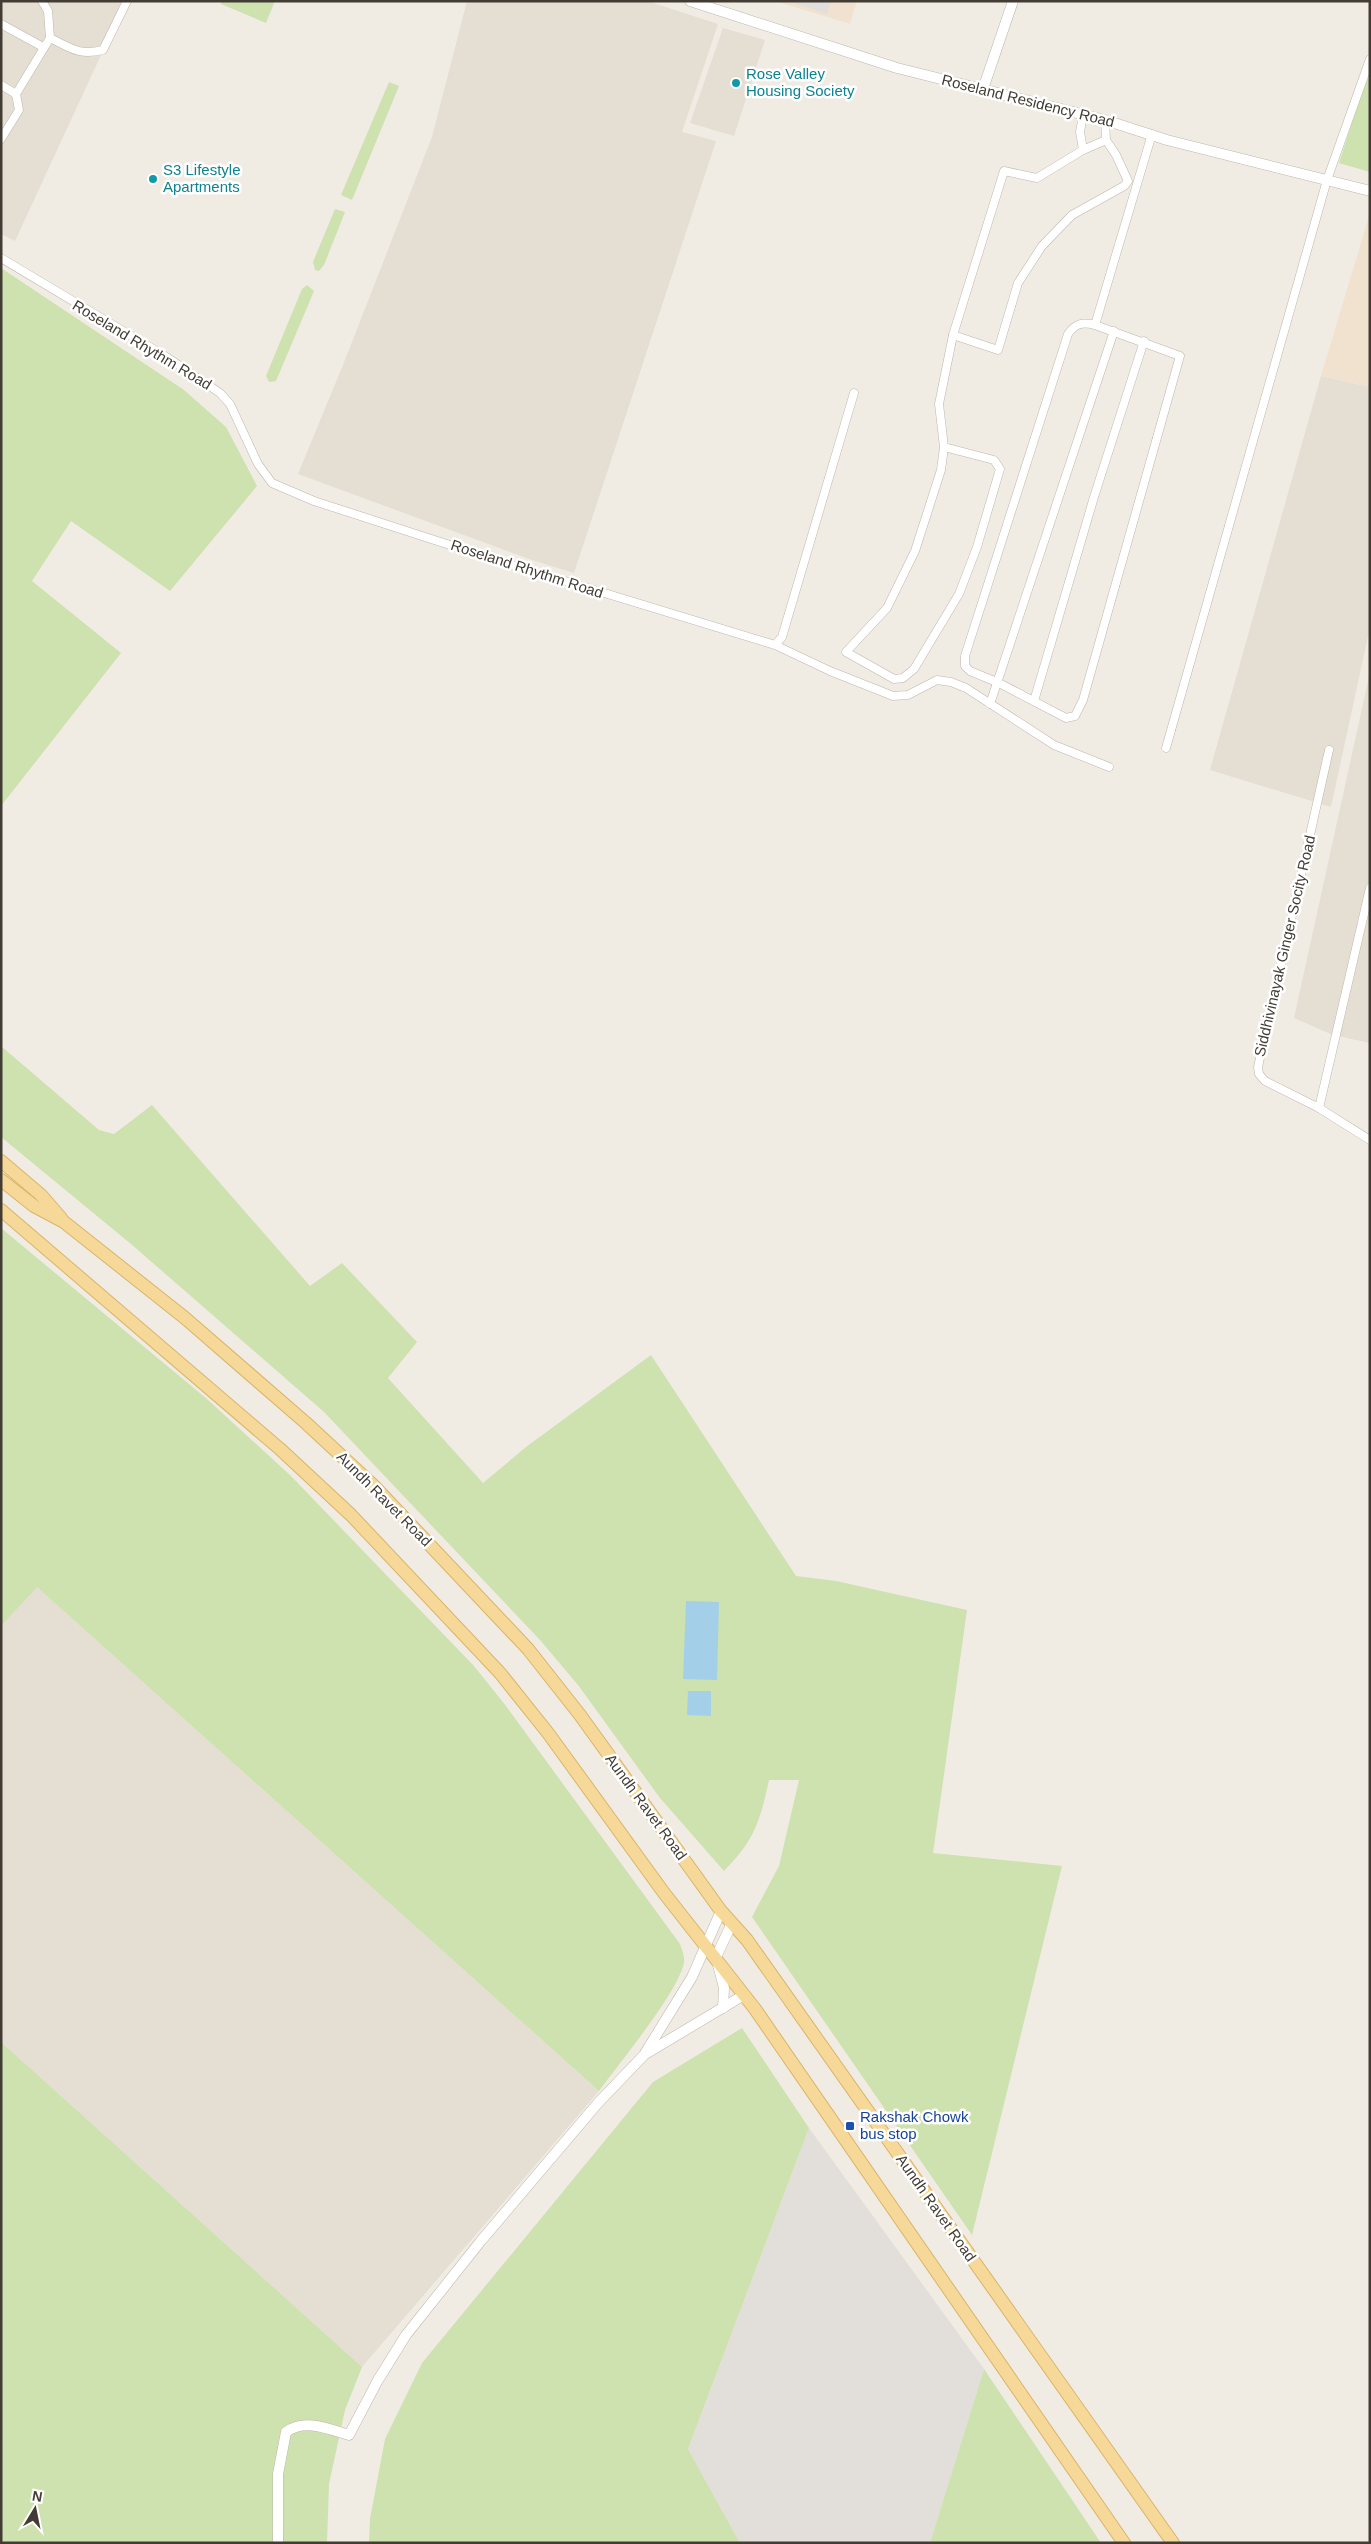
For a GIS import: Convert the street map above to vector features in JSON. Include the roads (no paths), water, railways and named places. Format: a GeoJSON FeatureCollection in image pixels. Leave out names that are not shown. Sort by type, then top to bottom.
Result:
{"type":"FeatureCollection","features":[{"type":"Feature","properties":{"kind":"main road"},"geometry":{"type":"LineString","coordinates":[[1,1161],[41,1194],[64,1222]]}},
{"type":"Feature","properties":{"kind":"main road","name":"Aundh Ravet Road"},"geometry":{"type":"LineString","coordinates":[[1,1180],[34,1206],[64,1222],[185,1318],[306,1423],[376,1488],[539,1663],[580,1714],[721,1912],[747,1940],[1172,2543]]}},
{"type":"Feature","properties":{"kind":"main road"},"geometry":{"type":"LineString","coordinates":[[1,1210],[243,1417],[351,1515],[500,1673],[548,1733],[664,1893],[744,1995],[916,2240],[1124,2543]]}},
{"type":"Feature","properties":{"kind":"street"},"geometry":{"type":"LineString","coordinates":[[1,139],[20,110],[16,94],[50,38],[48,11],[42,1]]}},
{"type":"Feature","properties":{"kind":"street"},"geometry":{"type":"LineString","coordinates":[[50,38],[87,54],[103,50],[127,1]]}},
{"type":"Feature","properties":{"kind":"street","name":"Roseland Residency Road"},"geometry":{"type":"LineString","coordinates":[[690,1],[897,68],[1105,120],[1370,191]]}},
{"type":"Feature","properties":{"kind":"street"},"geometry":{"type":"LineString","coordinates":[[983,90],[1012,1]]}},
{"type":"Feature","properties":{"kind":"street"},"geometry":{"type":"LineString","coordinates":[[1,24],[43,47]]}},
{"type":"Feature","properties":{"kind":"street"},"geometry":{"type":"LineString","coordinates":[[1166,748],[1327,180],[1370,59]]}},
{"type":"Feature","properties":{"kind":"street"},"geometry":{"type":"LineString","coordinates":[[1,85],[16,94]]}},
{"type":"Feature","properties":{"kind":"street"},"geometry":{"type":"LineString","coordinates":[[1083,115],[1080,132],[1083,150]]}},
{"type":"Feature","properties":{"kind":"street"},"geometry":{"type":"LineString","coordinates":[[953,335],[998,350],[1018,283],[1042,246],[1072,215],[1124,186],[1128,181],[1116,155],[1106,140],[1105,120]]}},
{"type":"Feature","properties":{"kind":"street"},"geometry":{"type":"LineString","coordinates":[[1095,325],[1152,134]]}},
{"type":"Feature","properties":{"kind":"street"},"geometry":{"type":"LineString","coordinates":[[944,447],[994,460],[1000,469],[978,547],[959,594],[914,669],[903,678],[894,679],[846,652],[886,608],[915,551],[941,470],[944,447],[939,404],[953,335],[1004,172],[1037,178],[1083,150],[1106,140]]}},
{"type":"Feature","properties":{"kind":"street","name":"Roseland Rhythm Road"},"geometry":{"type":"LineString","coordinates":[[1,258],[165,356],[220,393],[230,404],[258,464],[272,483],[314,501],[496,560],[775,645],[830,672],[893,696],[908,695],[937,680],[951,682],[966,688],[1054,745],[1109,767]]}},
{"type":"Feature","properties":{"kind":"street"},"geometry":{"type":"LineString","coordinates":[[1082,322],[1114,331],[1180,356],[1086,692],[1075,716],[1066,718],[999,683],[970,671],[965,666],[965,656],[1068,334],[1074,326],[1082,322]]}},
{"type":"Feature","properties":{"kind":"street"},"geometry":{"type":"LineString","coordinates":[[990,704],[999,683],[1114,331]]}},
{"type":"Feature","properties":{"kind":"street"},"geometry":{"type":"LineString","coordinates":[[1034,701],[1094,497],[1144,341]]}},
{"type":"Feature","properties":{"kind":"street"},"geometry":{"type":"LineString","coordinates":[[775,645],[782,637],[854,393]]}},
{"type":"Feature","properties":{"kind":"street","name":"Siddhivinayak Ginger Socity Road"},"geometry":{"type":"LineString","coordinates":[[1329,750],[1258,1066],[1259,1074],[1265,1081],[1319,1108],[1370,1140]]}},
{"type":"Feature","properties":{"kind":"street"},"geometry":{"type":"LineString","coordinates":[[1319,1108],[1370,888]]}},
{"type":"Feature","properties":{"kind":"street"},"geometry":{"type":"LineString","coordinates":[[278,2543],[278,2474],[286,2432],[293,2426],[308,2425],[323,2427],[349,2435],[378,2380],[406,2336],[486,2234],[598,2103],[644,2055],[692,1978],[705,1943],[721,1912]]}},
{"type":"Feature","properties":{"kind":"street"},"geometry":{"type":"LineString","coordinates":[[723,2008],[724,1988],[716,1957],[732,1923]]}},
{"type":"Feature","properties":{"kind":"street"},"geometry":{"type":"LineString","coordinates":[[644,2055],[744,1995]]}},
{"type":"Feature","properties":{"kind":"water"},"geometry":{"type":"Polygon","coordinates":[[[686,1601],[719,1602],[717,1680],[683,1679],[686,1601]]]}},
{"type":"Feature","properties":{"kind":"water"},"geometry":{"type":"Polygon","coordinates":[[[688,1691],[711,1691],[711,1716],[687,1715],[688,1691]]]}},
{"type":"Feature","properties":{"kind":"place","name":"Rose Valley Housing Society"},"geometry":{"type":"Point","coordinates":[736,83]}},
{"type":"Feature","properties":{"kind":"place","name":"S3 Lifestyle Apartments"},"geometry":{"type":"Point","coordinates":[153,179]}},
{"type":"Feature","properties":{"kind":"place","name":"Rakshak Chowk bus stop"},"geometry":{"type":"Point","coordinates":[850,2126]}}]}
